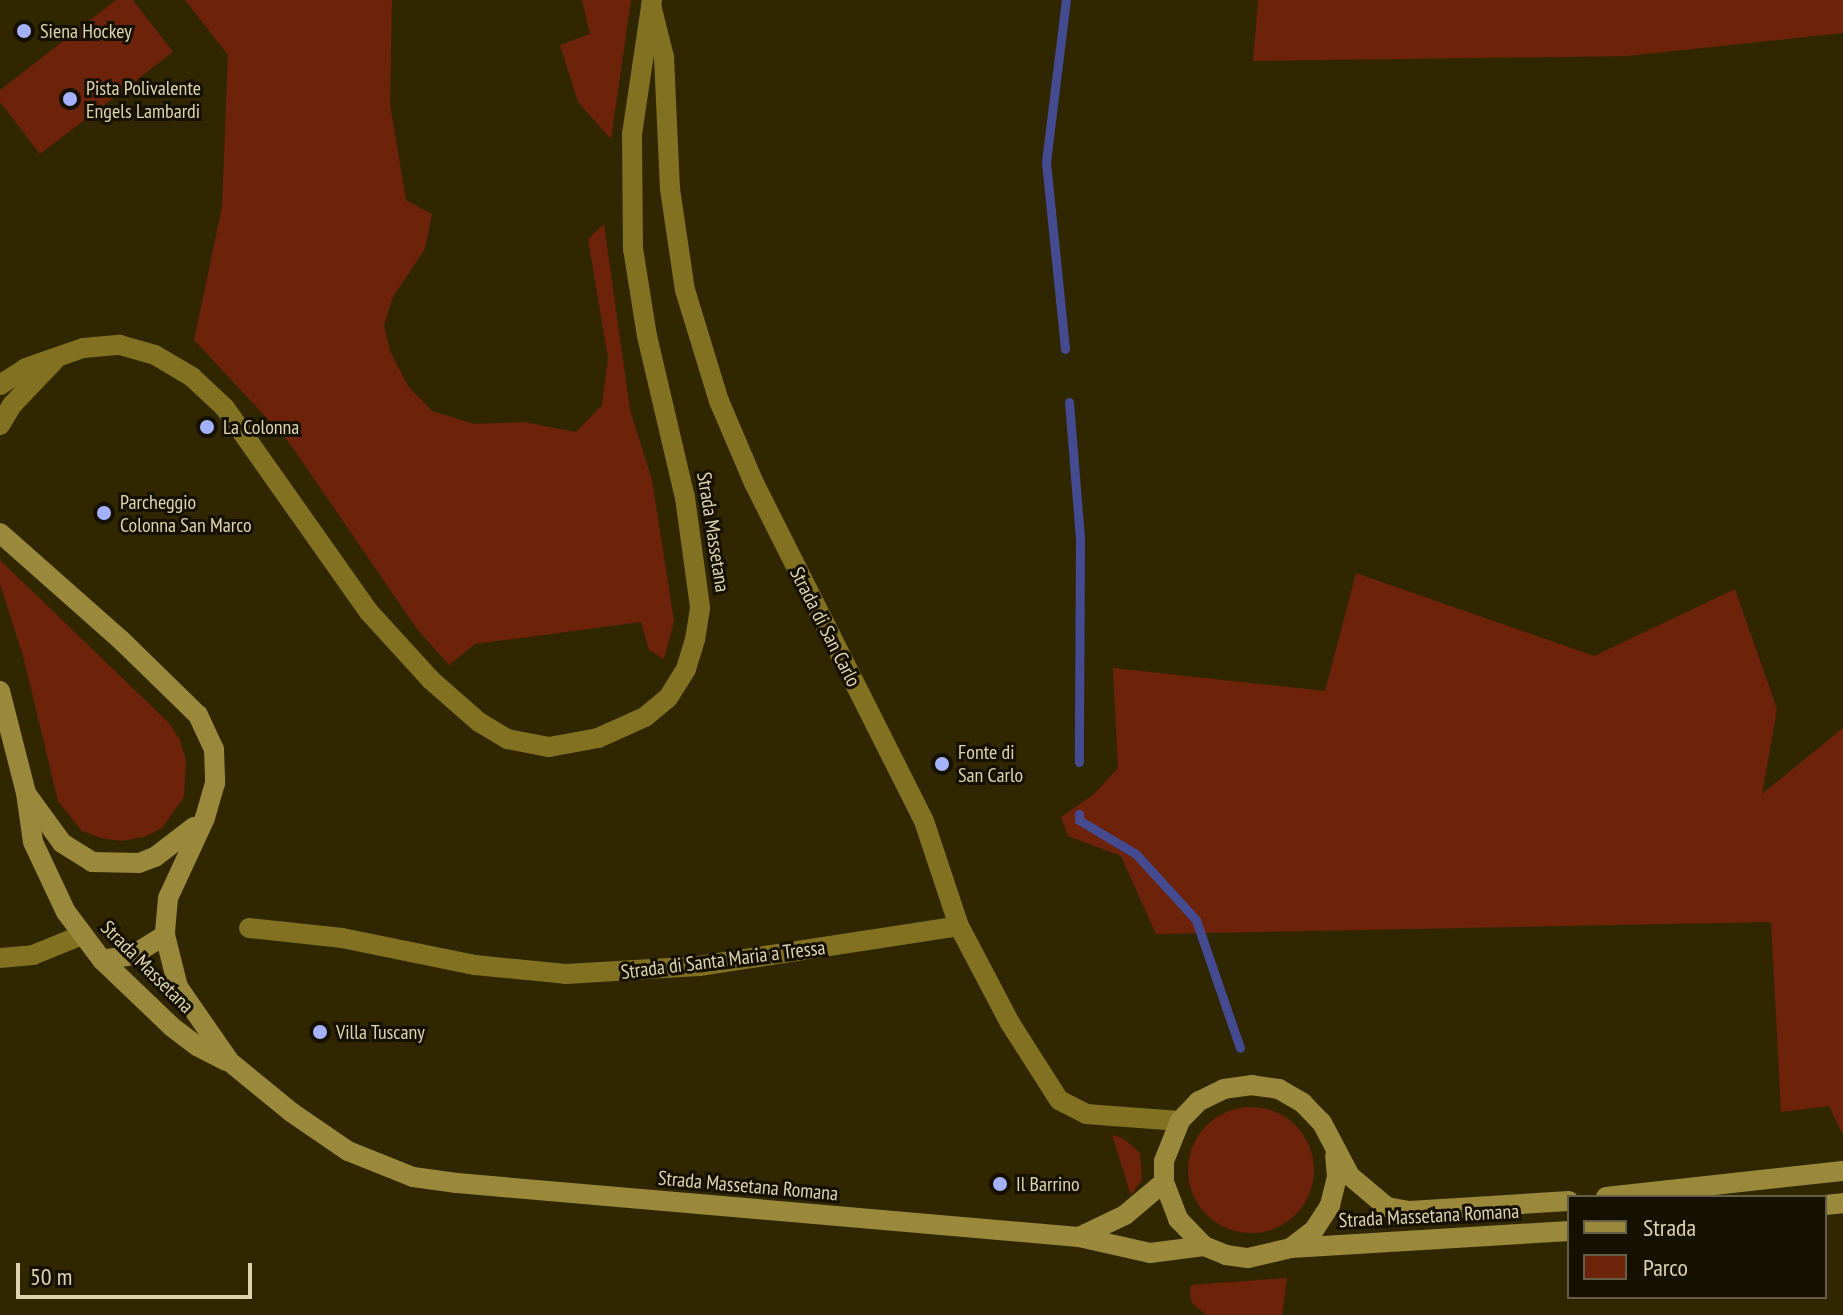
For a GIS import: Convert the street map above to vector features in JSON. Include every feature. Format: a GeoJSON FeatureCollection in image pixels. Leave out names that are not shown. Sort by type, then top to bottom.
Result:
{"type":"FeatureCollection","features":[{"type":"Feature","properties":{"kind":"main road","name":"Strada Massetana"},"geometry":{"type":"LineString","coordinates":[[0,533],[120,639],[198,715],[214,749],[215,783],[205,818],[170,889],[165,935],[178,987],[230,1062]]}},
{"type":"Feature","properties":{"kind":"main road","name":"Strada Massetana"},"geometry":{"type":"LineString","coordinates":[[0,691],[39,857],[66,912],[102,960],[182,1037],[230,1062],[291,1112],[338,1144],[369,1161],[413,1177]]}},
{"type":"Feature","properties":{"kind":"main road","name":"Strada Massetana"},"geometry":{"type":"LineString","coordinates":[[26,793],[62,843],[78,856],[108,864],[125,865],[155,857],[205,818]]}},
{"type":"Feature","properties":{"kind":"main road"},"geometry":{"type":"LineString","coordinates":[[102,960],[133,955],[165,935]]}},
{"type":"Feature","properties":{"kind":"main road","name":"Strada Massetana Romana"},"geometry":{"type":"LineString","coordinates":[[1079,1237],[1125,1215],[1164,1182],[1164,1161],[1180,1121],[1199,1101],[1224,1089],[1252,1085],[1279,1089],[1303,1103],[1322,1123],[1356,1184],[1375,1200],[1396,1210],[1567,1201]]}},
{"type":"Feature","properties":{"kind":"main road","name":"Strada Massetana Romana"},"geometry":{"type":"LineString","coordinates":[[1291,1248],[1314,1230],[1330,1205],[1337,1177],[1334,1148]]}},
{"type":"Feature","properties":{"kind":"main road"},"geometry":{"type":"LineString","coordinates":[[1624,1195],[1843,1171]]}},
{"type":"Feature","properties":{"kind":"main road","name":"Strada Massetana Romana"},"geometry":{"type":"LineString","coordinates":[[413,1177],[925,1226],[1079,1237],[1150,1253],[1204,1246],[1248,1258],[1291,1248],[1567,1231]]}},
{"type":"Feature","properties":{"kind":"main road"},"geometry":{"type":"LineString","coordinates":[[1164,1182],[1178,1219],[1204,1246]]}},
{"type":"Feature","properties":{"kind":"street","name":"Strada Massetana"},"geometry":{"type":"LineString","coordinates":[[0,385],[26,368],[94,346],[132,347],[166,360],[205,388],[234,419],[369,612],[431,680],[494,732],[519,743],[566,746],[614,733],[645,717],[668,698],[686,669],[700,607],[685,498],[649,347],[633,249],[632,134],[651,2]]}},
{"type":"Feature","properties":{"kind":"street","name":"Strada di San Carlo"},"geometry":{"type":"LineString","coordinates":[[651,2],[664,57],[670,189],[683,278],[719,401],[745,465],[902,775],[936,853],[959,926],[1010,1023],[1059,1100],[1086,1114],[1180,1121]]}},
{"type":"Feature","properties":{"kind":"street","name":"Strada Massetana"},"geometry":{"type":"LineString","coordinates":[[0,425],[12,405],[55,359]]}},
{"type":"Feature","properties":{"kind":"street","name":"Strada di Santa Maria a Tressa"},"geometry":{"type":"LineString","coordinates":[[249,928],[342,938],[475,965],[566,974],[699,966],[959,926]]}},
{"type":"Feature","properties":{"kind":"street"},"geometry":{"type":"LineString","coordinates":[[0,958],[33,955],[82,935]]}},
{"type":"Feature","properties":{"kind":"green space","name":"Pista Polivalente Engels Lambardi"},"geometry":{"type":"Polygon","coordinates":[[[116,0],[133,0],[173,52],[40,154],[0,102],[0,90],[116,0]]]}},
{"type":"Feature","properties":{"kind":"green space"},"geometry":{"type":"Polygon","coordinates":[[[185,0],[392,0],[390,104],[406,200],[432,214],[425,249],[393,297],[384,325],[390,351],[408,386],[432,411],[474,424],[524,422],[576,432],[602,405],[608,358],[588,239],[604,224],[630,410],[652,480],[674,621],[664,659],[649,650],[641,622],[475,644],[449,665],[417,629],[288,441],[194,340],[222,207],[228,55],[185,0]]]}},
{"type":"Feature","properties":{"kind":"green space"},"geometry":{"type":"Polygon","coordinates":[[[582,0],[631,0],[611,139],[578,102],[560,45],[590,34],[582,0]]]}},
{"type":"Feature","properties":{"kind":"green space"},"geometry":{"type":"Polygon","coordinates":[[[1258,0],[1843,0],[1843,33],[1627,56],[1253,61],[1258,0]]]}},
{"type":"Feature","properties":{"kind":"green space"},"geometry":{"type":"Polygon","coordinates":[[[0,560],[169,723],[180,740],[186,760],[184,797],[162,828],[144,837],[121,841],[101,838],[82,831],[58,801],[23,656],[0,584],[0,560]]]}},
{"type":"Feature","properties":{"kind":"green space"},"geometry":{"type":"Polygon","coordinates":[[[1356,573],[1594,656],[1735,589],[1777,709],[1762,794],[1843,728],[1843,1135],[1829,1106],[1781,1112],[1771,922],[1156,934],[1121,856],[1068,836],[1061,817],[1094,794],[1118,768],[1113,668],[1325,691],[1356,573]]]}},
{"type":"Feature","properties":{"kind":"green space"},"geometry":{"type":"Polygon","coordinates":[[[1251,1107],[1275,1111],[1296,1125],[1310,1146],[1314,1170],[1310,1194],[1296,1215],[1275,1229],[1251,1233],[1227,1229],[1206,1215],[1192,1194],[1188,1170],[1192,1146],[1206,1125],[1227,1111],[1251,1107]]]}},
{"type":"Feature","properties":{"kind":"green space"},"geometry":{"type":"Polygon","coordinates":[[[1112,1135],[1123,1138],[1140,1153],[1142,1180],[1131,1195],[1112,1135]]]}},
{"type":"Feature","properties":{"kind":"green space"},"geometry":{"type":"Polygon","coordinates":[[[1287,1278],[1282,1315],[1206,1315],[1192,1303],[1190,1294],[1191,1285],[1287,1278]]]}},
{"type":"Feature","properties":{"kind":"waterway"},"geometry":{"type":"LineString","coordinates":[[1065,349],[1046,162],[1066,0]]}},
{"type":"Feature","properties":{"kind":"waterway"},"geometry":{"type":"LineString","coordinates":[[1069,402],[1080,538],[1079,762]]}},
{"type":"Feature","properties":{"kind":"waterway"},"geometry":{"type":"LineString","coordinates":[[1079,814],[1079,820],[1136,854],[1196,920],[1240,1048]]}},
{"type":"Feature","properties":{"kind":"place","name":"Siena Hockey"},"geometry":{"type":"Point","coordinates":[24,31]}},
{"type":"Feature","properties":{"kind":"place","name":"Pista Polivalente Engels Lambardi"},"geometry":{"type":"Point","coordinates":[70,99]}},
{"type":"Feature","properties":{"kind":"place","name":"La Colonna"},"geometry":{"type":"Point","coordinates":[207,427]}},
{"type":"Feature","properties":{"kind":"place","name":"Parcheggio Colonna San Marco"},"geometry":{"type":"Point","coordinates":[104,513]}},
{"type":"Feature","properties":{"kind":"place","name":"Fonte di San Carlo"},"geometry":{"type":"Point","coordinates":[942,764]}},
{"type":"Feature","properties":{"kind":"place","name":"Villa Tuscany"},"geometry":{"type":"Point","coordinates":[320,1032]}},
{"type":"Feature","properties":{"kind":"place","name":"Il Barrino"},"geometry":{"type":"Point","coordinates":[1000,1184]}}]}
